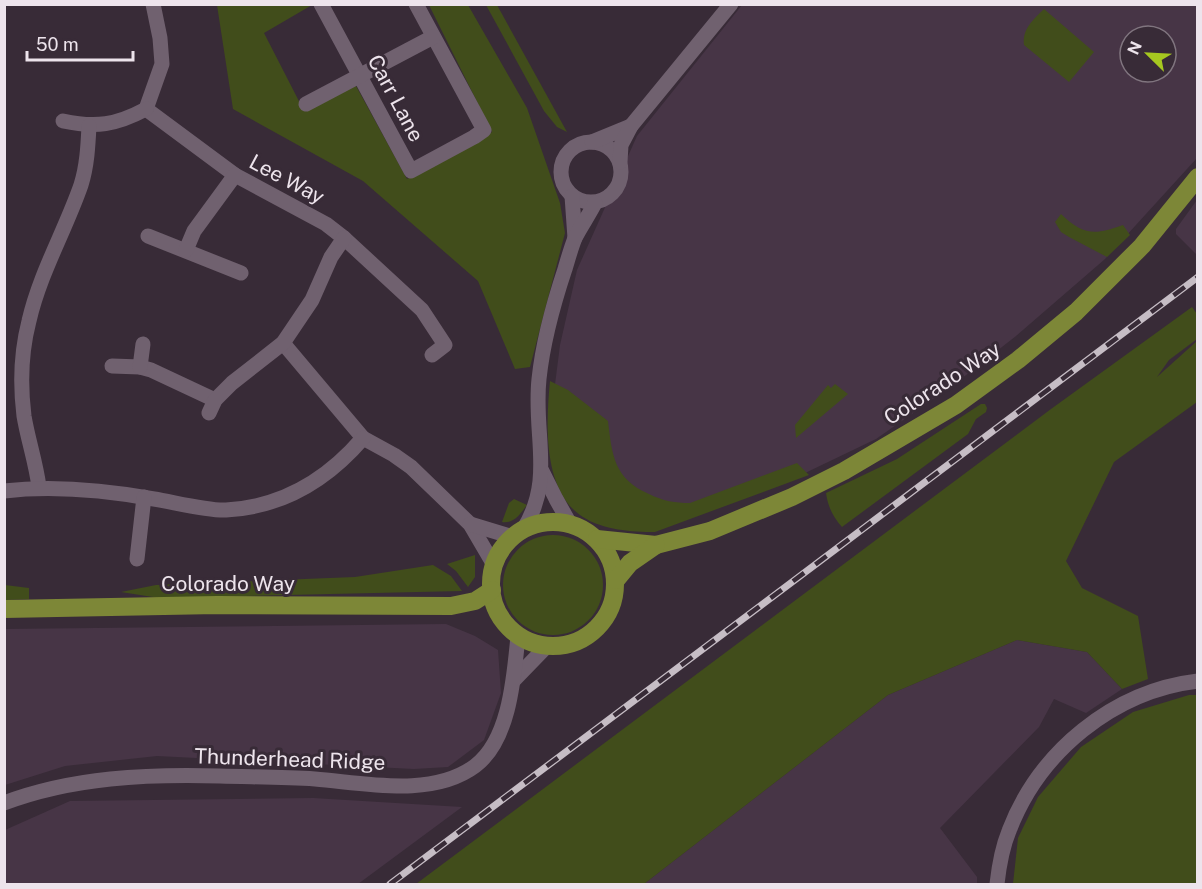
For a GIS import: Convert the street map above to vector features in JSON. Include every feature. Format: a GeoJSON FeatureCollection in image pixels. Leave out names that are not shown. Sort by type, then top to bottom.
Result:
{"type":"FeatureCollection","features":[{"type":"Feature","properties":{"kind":"main road","name":"Colorado Way"},"geometry":{"type":"LineString","coordinates":[[597,539],[656,544],[710,531],[792,497],[844,471],[965,399],[1018,360],[1076,312],[1142,246],[1197,177]]}},
{"type":"Feature","properties":{"kind":"main road"},"geometry":{"type":"LineString","coordinates":[[564,522],[597,539],[611,560],[616,580],[614,598],[608,615],[597,630],[582,640],[565,646],[546,647],[536,645],[514,633],[503,621],[494,603],[491,582],[494,565],[501,550],[518,533],[541,523],[564,522]]}},
{"type":"Feature","properties":{"kind":"main road","name":"Colorado Way"},"geometry":{"type":"LineString","coordinates":[[616,580],[630,563],[656,544]]}},
{"type":"Feature","properties":{"kind":"main road","name":"Colorado Way"},"geometry":{"type":"LineString","coordinates":[[4,609],[217,605],[451,606],[475,601],[492,590]]}},
{"type":"Feature","properties":{"kind":"main road","name":"Colorado Way"},"geometry":{"type":"LineString","coordinates":[[451,606],[487,616],[514,633]]}},
{"type":"Feature","properties":{"kind":"street"},"geometry":{"type":"LineString","coordinates":[[63,122],[88,126],[133,116],[146,109],[162,64],[160,38],[153,4]]}},
{"type":"Feature","properties":{"kind":"street","name":"Carr Lane"},"geometry":{"type":"LineString","coordinates":[[321,4],[411,171],[484,130],[416,4]]}},
{"type":"Feature","properties":{"kind":"street"},"geometry":{"type":"LineString","coordinates":[[572,196],[585,202],[595,203],[611,195],[619,184],[621,145],[631,126],[731,4]]}},
{"type":"Feature","properties":{"kind":"street"},"geometry":{"type":"LineString","coordinates":[[306,104],[433,37]]}},
{"type":"Feature","properties":{"kind":"street","name":"Lee Way"},"geometry":{"type":"LineString","coordinates":[[146,109],[235,175],[326,224],[345,238],[422,310],[445,345],[432,355]]}},
{"type":"Feature","properties":{"kind":"street"},"geometry":{"type":"LineString","coordinates":[[39,487],[36,462],[24,417],[21,374],[23,352],[28,321],[44,273],[81,184],[88,156],[88,126]]}},
{"type":"Feature","properties":{"kind":"street"},"geometry":{"type":"LineString","coordinates":[[575,238],[572,196],[561,179],[562,162],[570,150],[579,144],[592,142],[631,126]]}},
{"type":"Feature","properties":{"kind":"street"},"geometry":{"type":"LineString","coordinates":[[592,142],[609,148],[620,162]]}},
{"type":"Feature","properties":{"kind":"street"},"geometry":{"type":"LineString","coordinates":[[186,250],[194,231],[235,175]]}},
{"type":"Feature","properties":{"kind":"street"},"geometry":{"type":"LineString","coordinates":[[470,524],[518,533],[533,513],[538,499],[542,471],[538,436],[538,381],[547,327],[575,238],[595,203]]}},
{"type":"Feature","properties":{"kind":"street"},"geometry":{"type":"LineString","coordinates":[[148,236],[241,273]]}},
{"type":"Feature","properties":{"kind":"street"},"geometry":{"type":"LineString","coordinates":[[112,366],[140,367],[176,381],[212,406],[232,383],[283,343],[312,300],[331,257],[345,238]]}},
{"type":"Feature","properties":{"kind":"street"},"geometry":{"type":"LineString","coordinates":[[283,343],[363,438],[394,454],[411,467],[470,524],[494,565]]}},
{"type":"Feature","properties":{"kind":"street"},"geometry":{"type":"LineString","coordinates":[[140,367],[143,344]]}},
{"type":"Feature","properties":{"kind":"street"},"geometry":{"type":"LineString","coordinates":[[4,491],[39,487],[69,488],[225,510],[289,497],[310,486],[344,460],[363,438]]}},
{"type":"Feature","properties":{"kind":"street"},"geometry":{"type":"LineString","coordinates":[[542,471],[570,524]]}},
{"type":"Feature","properties":{"kind":"street"},"geometry":{"type":"LineString","coordinates":[[137,559],[144,497]]}},
{"type":"Feature","properties":{"kind":"street","name":"Thunderhead Ridge"},"geometry":{"type":"LineString","coordinates":[[4,803],[18,797],[82,782],[146,776],[312,779],[410,786],[434,784],[456,778],[474,766],[491,749],[501,726],[514,680],[514,633]]}},
{"type":"Feature","properties":{"kind":"street","name":"Thunderhead Ridge"},"geometry":{"type":"LineString","coordinates":[[514,680],[546,647]]}},
{"type":"Feature","properties":{"kind":"street"},"geometry":{"type":"LineString","coordinates":[[997,885],[1001,858],[1021,804],[1035,780],[1059,751],[1084,728],[1124,704],[1158,690],[1197,681]]}},
{"type":"Feature","properties":{"kind":"shaded area"},"geometry":{"type":"Polygon","coordinates":[[[742,5],[1197,5],[1197,158],[1105,259],[1016,336],[952,386],[876,439],[803,474],[676,521],[553,453],[551,416],[560,345],[577,270],[637,136],[742,5]]]}},
{"type":"Feature","properties":{"kind":"shaded area"},"geometry":{"type":"Polygon","coordinates":[[[1197,200],[1197,255],[1176,234],[1176,229],[1197,200]]]}},
{"type":"Feature","properties":{"kind":"shaded area"},"geometry":{"type":"Polygon","coordinates":[[[446,624],[475,636],[498,650],[501,693],[484,740],[448,767],[414,769],[157,756],[65,766],[5,785],[5,629],[446,624]]]}},
{"type":"Feature","properties":{"kind":"shaded area"},"geometry":{"type":"Polygon","coordinates":[[[1017,640],[1087,652],[1122,689],[1086,713],[1054,699],[1039,727],[940,828],[977,877],[977,884],[644,884],[888,695],[1017,640]]]}},
{"type":"Feature","properties":{"kind":"shaded area"},"geometry":{"type":"Polygon","coordinates":[[[313,798],[462,807],[358,884],[5,884],[5,830],[70,801],[313,798]]]}},
{"type":"Feature","properties":{"kind":"green space"},"geometry":{"type":"Polygon","coordinates":[[[217,5],[312,5],[264,33],[303,109],[356,86],[407,179],[492,132],[429,5],[468,5],[527,108],[560,203],[565,233],[530,367],[515,369],[478,281],[363,181],[233,109],[217,5]]]}},
{"type":"Feature","properties":{"kind":"green space"},"geometry":{"type":"Polygon","coordinates":[[[486,5],[497,5],[567,132],[557,127],[544,111],[486,5]]]}},
{"type":"Feature","properties":{"kind":"green space"},"geometry":{"type":"Polygon","coordinates":[[[1044,9],[1094,52],[1069,82],[1024,45],[1027,29],[1044,9]]]}},
{"type":"Feature","properties":{"kind":"green space"},"geometry":{"type":"Polygon","coordinates":[[[1061,214],[1083,230],[1105,231],[1123,225],[1130,235],[1107,257],[1061,232],[1055,222],[1061,214]]]}},
{"type":"Feature","properties":{"kind":"green space"},"geometry":{"type":"Polygon","coordinates":[[[1192,307],[1197,314],[1197,339],[1169,360],[1157,377],[1197,341],[1197,402],[1114,462],[1066,561],[1082,588],[1138,616],[1148,679],[1122,689],[1087,652],[1017,640],[888,695],[644,884],[416,884],[1051,409],[1192,307]]]}},
{"type":"Feature","properties":{"kind":"green space"},"geometry":{"type":"Polygon","coordinates":[[[550,381],[568,390],[608,421],[611,445],[622,473],[637,488],[659,498],[690,503],[797,463],[809,475],[655,532],[627,531],[599,525],[583,517],[570,505],[560,491],[553,474],[548,436],[550,381]]]}},
{"type":"Feature","properties":{"kind":"green space"},"geometry":{"type":"Polygon","coordinates":[[[835,384],[848,394],[796,438],[795,425],[828,385],[831,388],[835,384]]]}},
{"type":"Feature","properties":{"kind":"green space"},"geometry":{"type":"Polygon","coordinates":[[[981,404],[985,404],[986,412],[976,419],[968,434],[842,527],[831,511],[826,493],[897,459],[981,404]]]}},
{"type":"Feature","properties":{"kind":"green space"},"geometry":{"type":"Polygon","coordinates":[[[514,499],[527,505],[513,520],[502,522],[509,503],[514,499]]]}},
{"type":"Feature","properties":{"kind":"green space"},"geometry":{"type":"Polygon","coordinates":[[[553,535],[572,539],[588,550],[599,566],[603,585],[599,604],[588,620],[572,631],[553,635],[534,631],[518,620],[507,604],[503,585],[507,566],[518,550],[534,539],[553,535]]]}},
{"type":"Feature","properties":{"kind":"green space"},"geometry":{"type":"Polygon","coordinates":[[[475,555],[475,577],[468,587],[456,571],[447,564],[475,555]]]}},
{"type":"Feature","properties":{"kind":"green space"},"geometry":{"type":"Polygon","coordinates":[[[433,565],[451,576],[462,591],[159,598],[121,592],[156,585],[355,577],[433,565]]]}},
{"type":"Feature","properties":{"kind":"green space"},"geometry":{"type":"Polygon","coordinates":[[[5,585],[29,588],[29,599],[5,600],[5,585]]]}},
{"type":"Feature","properties":{"kind":"green space"},"geometry":{"type":"Polygon","coordinates":[[[1189,695],[1198,695],[1197,884],[1013,884],[1018,838],[1038,797],[1081,747],[1133,712],[1189,695]]]}},
{"type":"Feature","properties":{"kind":"railway"},"geometry":{"type":"LineString","coordinates":[[390,884],[1198,277]]}}]}
